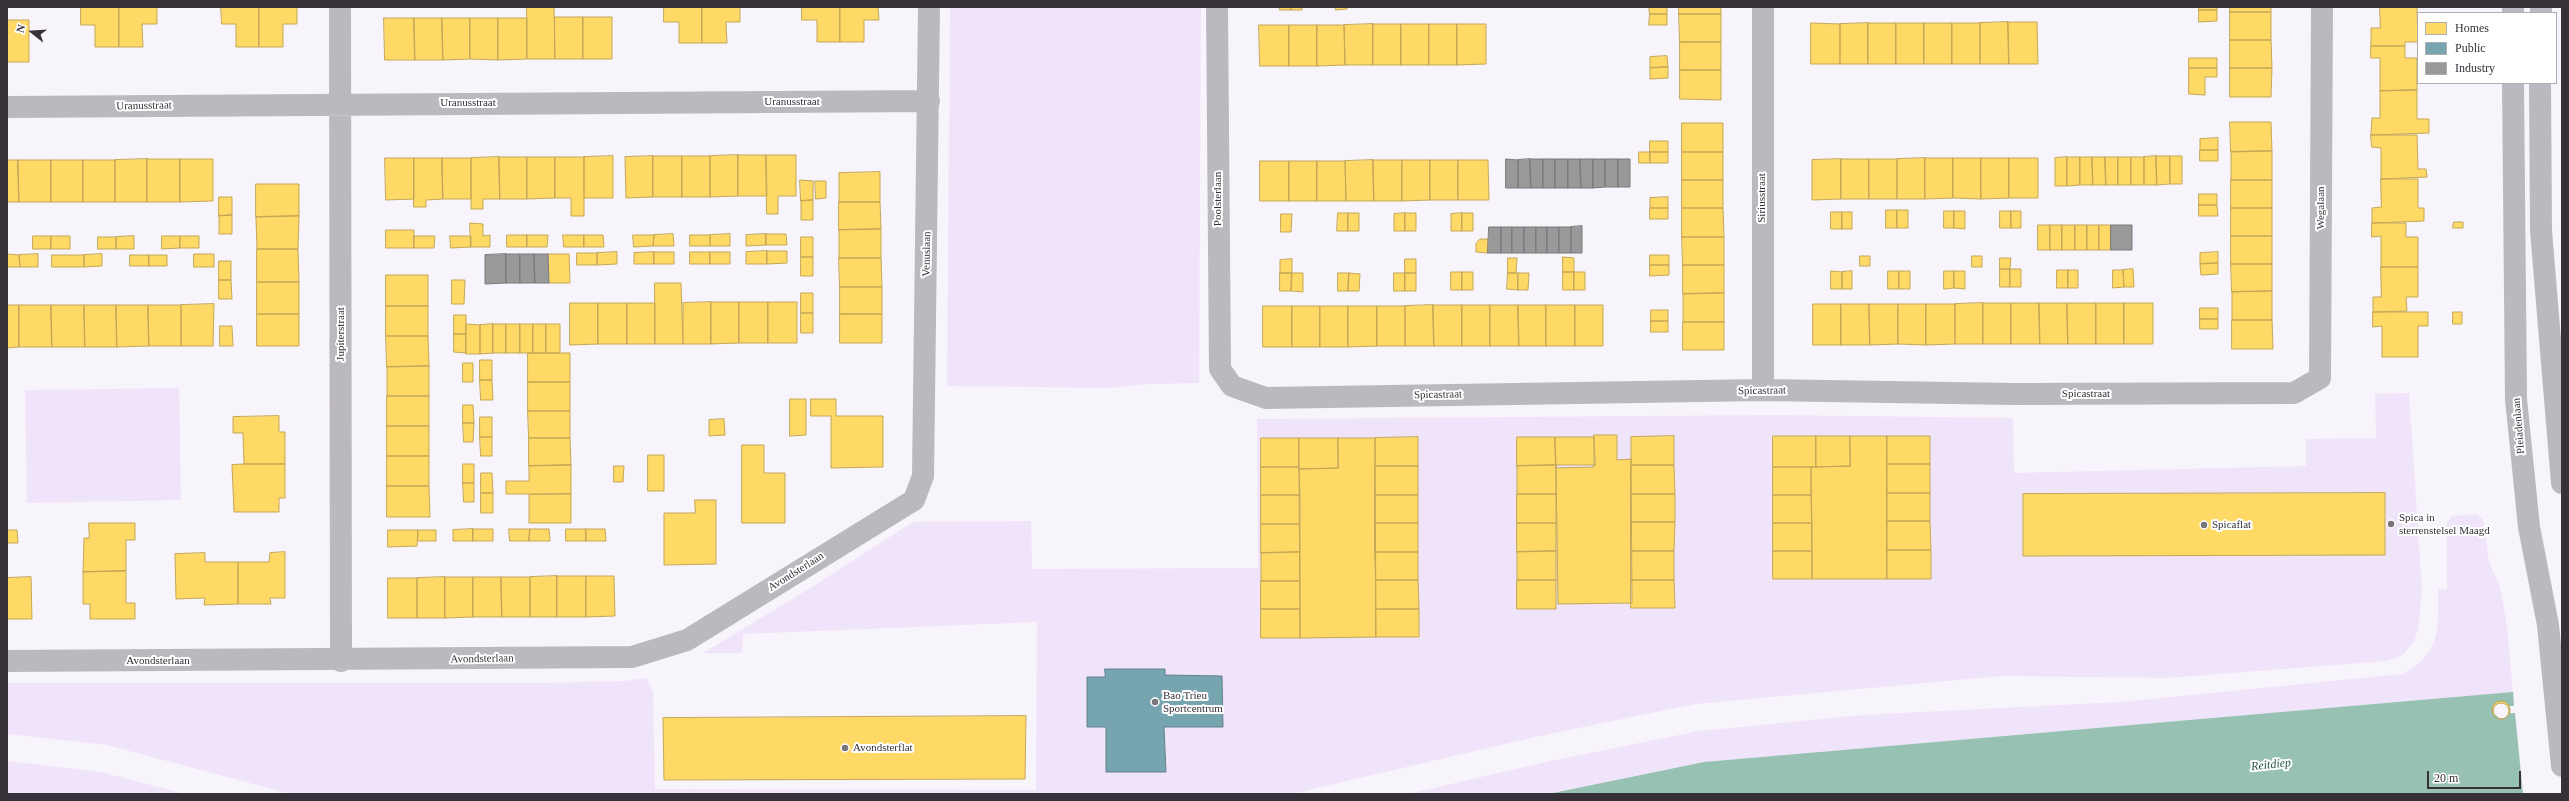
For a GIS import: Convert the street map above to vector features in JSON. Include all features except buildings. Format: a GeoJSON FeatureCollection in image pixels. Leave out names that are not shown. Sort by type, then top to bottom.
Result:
{"type":"FeatureCollection","features":[{"type":"Feature","properties":{"kind":"street","name":"Jupiterstraat"},"geometry":{"type":"LineString","coordinates":[[340,7],[342,104],[341,661]]}},
{"type":"Feature","properties":{"kind":"street","name":"Venuslaan"},"geometry":{"type":"LineString","coordinates":[[914,500],[923,476],[929,101],[929,7]]}},
{"type":"Feature","properties":{"kind":"street","name":"Poolsterlaan"},"geometry":{"type":"LineString","coordinates":[[1217,7],[1220,369],[1232,386]]}},
{"type":"Feature","properties":{"kind":"street","name":"Siriusstraat"},"geometry":{"type":"LineString","coordinates":[[1762,390],[1763,7]]}},
{"type":"Feature","properties":{"kind":"street","name":"Wegalaan"},"geometry":{"type":"LineString","coordinates":[[2294,393],[2320,378],[2322,7]]}},
{"type":"Feature","properties":{"kind":"street","name":"Pleiadenlaan"},"geometry":{"type":"LineString","coordinates":[[2513,84],[2516,399],[2529,527],[2548,624],[2562,766]]}},
{"type":"Feature","properties":{"kind":"street"},"geometry":{"type":"LineString","coordinates":[[2540,84],[2541,232],[2562,483]]}},
{"type":"Feature","properties":{"kind":"street","name":"Uranusstraat"},"geometry":{"type":"LineString","coordinates":[[7,107],[929,101]]}},
{"type":"Feature","properties":{"kind":"street","name":"Spicastraat"},"geometry":{"type":"LineString","coordinates":[[1232,386],[1266,398],[1762,390],[2015,394],[2294,393]]}},
{"type":"Feature","properties":{"kind":"street","name":"Avondsterlaan"},"geometry":{"type":"LineString","coordinates":[[7,661],[341,661],[632,658],[687,640],[914,500]]}},
{"type":"Feature","properties":{"kind":"shaded area"},"geometry":{"type":"Polygon","coordinates":[[[950,7],[1201,7],[1199,383],[1148,384],[1111,388],[947,386],[950,7]]]}},
{"type":"Feature","properties":{"kind":"shaded area"},"geometry":{"type":"Polygon","coordinates":[[[179,388],[181,500],[27,503],[25,390],[179,388]]]}},
{"type":"Feature","properties":{"kind":"shaded area"},"geometry":{"type":"Polygon","coordinates":[[[2409,393],[2422,590],[2418,630],[2414,641],[2403,655],[2387,661],[2168,678],[2002,676],[1696,704],[1544,735],[1291,794],[291,794],[107,745],[7,734],[7,683],[541,683],[624,681],[647,678],[653,693],[655,789],[1036,790],[1037,622],[743,634],[742,653],[703,653],[799,595],[913,522],[1031,521],[1032,569],[1258,568],[1257,419],[1775,415],[2013,418],[2014,473],[2306,466],[2306,439],[2376,438],[2375,394],[2409,393]]]}},
{"type":"Feature","properties":{"kind":"shaded area"},"geometry":{"type":"Polygon","coordinates":[[[2477,514],[2483,519],[2489,562],[2500,586],[2507,626],[2513,692],[1704,762],[1548,794],[1408,794],[1550,761],[1699,731],[1862,715],[2121,702],[2403,674],[2416,666],[2425,657],[2435,638],[2438,616],[2438,590],[2447,589],[2447,522],[2452,516],[2477,514]]]}},
{"type":"Feature","properties":{"kind":"shaded area"},"geometry":{"type":"Polygon","coordinates":[[[7,761],[101,772],[185,794],[7,794],[7,761]]]}},
{"type":"Feature","properties":{"kind":"water","name":"Reitdiep"},"geometry":{"type":"Polygon","coordinates":[[[2524,691],[2562,794],[1548,794],[1704,762],[2524,691]]]}},
{"type":"Feature","properties":{"kind":"pier"},"geometry":{"type":"Polygon","coordinates":[[[2562,685],[2562,794],[2523,794],[2515,713],[2510,713],[2506,718],[2500,719],[2492,712],[2493,706],[2497,702],[2502,701],[2509,706],[2514,706],[2513,690],[2562,685]]]}},
{"type":"Feature","properties":{"kind":"place","name":"Spica in sterrenstelsel Maagd"},"geometry":{"type":"Point","coordinates":[2391,524]}},
{"type":"Feature","properties":{"kind":"place","name":"Spicaflat"},"geometry":{"type":"Point","coordinates":[2204,525]}},
{"type":"Feature","properties":{"kind":"place","name":"Bao Trieu Sportcentrum"},"geometry":{"type":"Point","coordinates":[1155,702]}},
{"type":"Feature","properties":{"kind":"place","name":"Avondsterflat"},"geometry":{"type":"Point","coordinates":[845,748]}}]}
